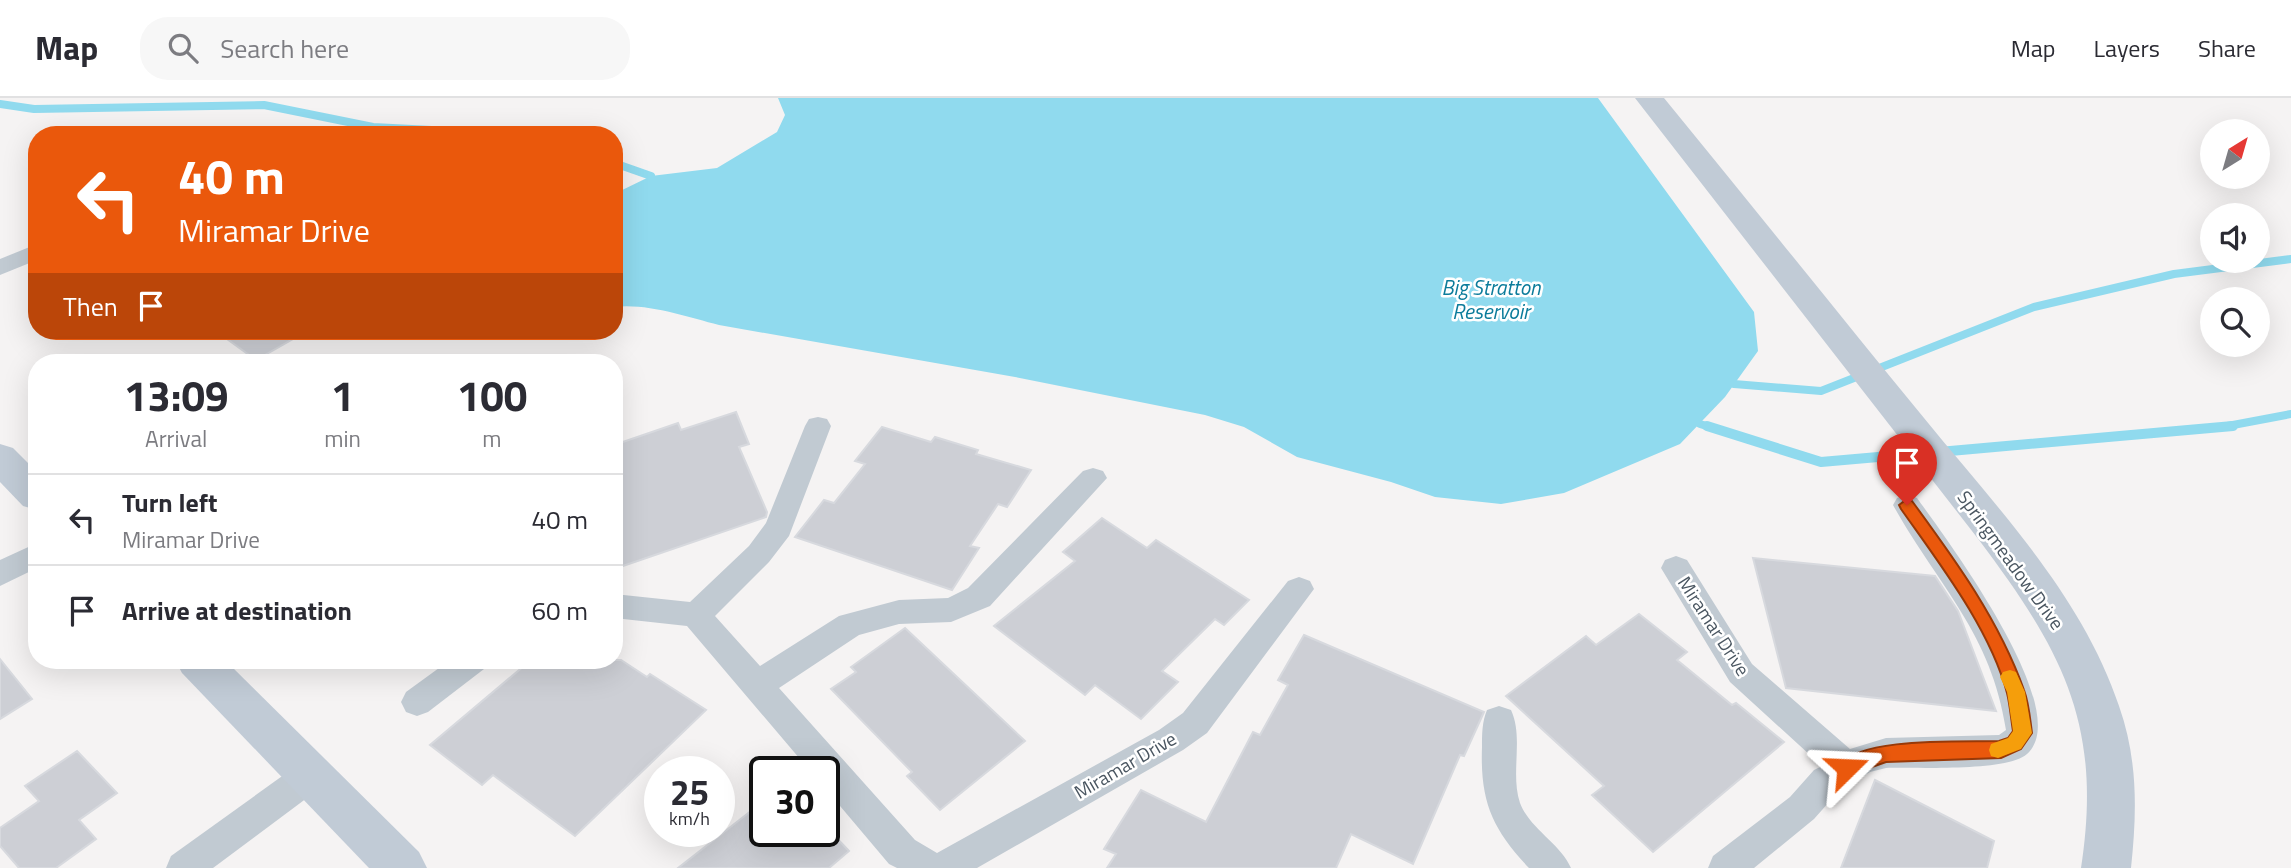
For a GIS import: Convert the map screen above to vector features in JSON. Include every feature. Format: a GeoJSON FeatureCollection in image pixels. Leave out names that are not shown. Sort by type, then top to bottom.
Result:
{"type":"FeatureCollection","features":[{"type":"Feature","properties":{"kind":"street","name":"Springmeadow Drive"},"geometry":{"type":"LineString","coordinates":[[1648,98],[1998,538],[2068,638],[2088,681],[2114,775],[2114,819],[2106,868]]}},
{"type":"Feature","properties":{"kind":"street"},"geometry":{"type":"LineString","coordinates":[[0,268],[28,255]]}},
{"type":"Feature","properties":{"kind":"street"},"geometry":{"type":"LineString","coordinates":[[696,615],[759,554],[779,528],[818,426]]}},
{"type":"Feature","properties":{"kind":"street"},"geometry":{"type":"LineString","coordinates":[[0,458],[28,487]]}},
{"type":"Feature","properties":{"kind":"street"},"geometry":{"type":"LineString","coordinates":[[757,685],[850,625],[899,612],[951,610],[979,597],[1093,478]]}},
{"type":"Feature","properties":{"kind":"street"},"geometry":{"type":"LineString","coordinates":[[1726,868],[1802,808],[1826,781],[1861,760],[1886,753],[2001,750],[2015,744],[2023,733],[2016,692],[1988,626],[1960,580],[1907,505]]}},
{"type":"Feature","properties":{"kind":"street"},"geometry":{"type":"LineString","coordinates":[[0,575],[28,559]]}},
{"type":"Feature","properties":{"kind":"street","name":"Miramar Drive"},"geometry":{"type":"LineString","coordinates":[[1676,568],[1741,673],[1847,768]]}},
{"type":"Feature","properties":{"kind":"street","name":"Miramar Drive"},"geometry":{"type":"LineString","coordinates":[[943,868],[1171,740],[1195,723],[1299,589]]}},
{"type":"Feature","properties":{"kind":"street"},"geometry":{"type":"LineString","coordinates":[[623,607],[696,615],[902,852],[930,868]]}},
{"type":"Feature","properties":{"kind":"street"},"geometry":{"type":"LineString","coordinates":[[206,669],[402,868]]}},
{"type":"Feature","properties":{"kind":"street"},"geometry":{"type":"LineString","coordinates":[[417,702],[461,669]]}},
{"type":"Feature","properties":{"kind":"street"},"geometry":{"type":"LineString","coordinates":[[1499,720],[1499,766],[1506,813],[1553,868]]}},
{"type":"Feature","properties":{"kind":"street"},"geometry":{"type":"LineString","coordinates":[[184,868],[311,775]]}},
{"type":"Feature","properties":{"kind":"water","name":"Big Stratton Reservoir"},"geometry":{"type":"Polygon","coordinates":[[[778,98],[1598,98],[1754,312],[1758,351],[1725,397],[1680,444],[1564,493],[1501,504],[1435,497],[1391,482],[1297,457],[1244,427],[1205,415],[1015,377],[719,325],[654,309],[623,306],[623,190],[651,176],[717,168],[777,132],[785,115],[778,98]]]}},
{"type":"Feature","properties":{"kind":"building"},"geometry":{"type":"Polygon","coordinates":[[[228,340],[291,340],[267,354],[248,354],[228,340]]]}},
{"type":"Feature","properties":{"kind":"building"},"geometry":{"type":"Polygon","coordinates":[[[736,412],[749,444],[739,447],[767,512],[766,517],[623,566],[623,442],[678,423],[681,430],[736,412]]]}},
{"type":"Feature","properties":{"kind":"building"},"geometry":{"type":"Polygon","coordinates":[[[882,427],[931,442],[935,437],[978,450],[976,454],[1031,470],[1007,507],[998,504],[970,546],[979,548],[952,590],[795,537],[824,500],[834,503],[865,464],[855,461],[882,427]]]}},
{"type":"Feature","properties":{"kind":"building"},"geometry":{"type":"Polygon","coordinates":[[[1102,518],[1147,548],[1156,540],[1249,600],[1224,625],[1215,619],[1162,671],[1178,682],[1141,719],[1095,685],[1085,695],[994,626],[1075,561],[1063,552],[1102,518]]]}},
{"type":"Feature","properties":{"kind":"building"},"geometry":{"type":"Polygon","coordinates":[[[1753,558],[1935,576],[1958,611],[1996,711],[1786,688],[1753,558]]]}},
{"type":"Feature","properties":{"kind":"building"},"geometry":{"type":"Polygon","coordinates":[[[1639,614],[1687,652],[1677,660],[1732,705],[1736,703],[1784,742],[1653,852],[1592,795],[1604,786],[1506,696],[1586,636],[1596,645],[1639,614]]]}},
{"type":"Feature","properties":{"kind":"building"},"geometry":{"type":"Polygon","coordinates":[[[905,628],[1025,741],[940,810],[907,776],[912,772],[831,689],[856,672],[851,667],[905,628]]]}},
{"type":"Feature","properties":{"kind":"building"},"geometry":{"type":"Polygon","coordinates":[[[1304,635],[1484,712],[1464,756],[1460,755],[1413,864],[1351,834],[1336,868],[1107,868],[1116,854],[1104,849],[1141,790],[1206,822],[1253,732],[1260,735],[1288,685],[1278,680],[1304,635]]]}},
{"type":"Feature","properties":{"kind":"building"},"geometry":{"type":"Polygon","coordinates":[[[0,659],[32,699],[0,719],[0,659]]]}},
{"type":"Feature","properties":{"kind":"building"},"geometry":{"type":"Polygon","coordinates":[[[623,661],[647,677],[650,674],[706,710],[658,756],[644,756],[644,770],[575,836],[493,775],[482,785],[430,745],[520,669],[623,669],[623,661]]]}},
{"type":"Feature","properties":{"kind":"building"},"geometry":{"type":"Polygon","coordinates":[[[77,751],[117,793],[79,820],[96,839],[56,868],[19,868],[0,846],[0,828],[39,801],[25,786],[77,751]]]}},
{"type":"Feature","properties":{"kind":"building"},"geometry":{"type":"Polygon","coordinates":[[[1875,780],[1994,841],[1987,868],[1841,868],[1875,780]]]}},
{"type":"Feature","properties":{"kind":"building"},"geometry":{"type":"Polygon","coordinates":[[[749,813],[749,847],[840,847],[840,842],[849,851],[829,868],[678,868],[705,847],[735,847],[735,823],[749,813]]]}},
{"type":"Feature","properties":{"kind":"waterway"},"geometry":{"type":"LineString","coordinates":[[0,104],[34,109],[264,105],[368,126]]}},
{"type":"Feature","properties":{"kind":"waterway"},"geometry":{"type":"LineString","coordinates":[[623,166],[651,176]]}},
{"type":"Feature","properties":{"kind":"waterway"},"geometry":{"type":"LineString","coordinates":[[1734,384],[1821,391],[2034,307],[2174,274],[2291,259]]}},
{"type":"Feature","properties":{"kind":"waterway"},"geometry":{"type":"LineString","coordinates":[[2223,427],[2291,414]]}},
{"type":"Feature","properties":{"kind":"waterway"},"geometry":{"type":"LineString","coordinates":[[1700,424],[1713,428]]}},
{"type":"Feature","properties":{"kind":"waterway"},"geometry":{"type":"LineString","coordinates":[[1707,426],[1821,462],[1924,453]]}},
{"type":"Feature","properties":{"kind":"waterway"},"geometry":{"type":"LineString","coordinates":[[2223,427],[2233,426]]}},
{"type":"Feature","properties":{"kind":"waterway"},"geometry":{"type":"LineString","coordinates":[[1939,452],[2223,427]]}},
{"type":"Feature","properties":{"kind":"waterway"},"geometry":{"type":"LineString","coordinates":[[2217,428],[2223,427]]}},
{"type":"Feature","properties":{"kind":"slow traffic"},"geometry":{"type":"LineString","coordinates":[[1998,750],[2015,744],[2023,733],[2016,692],[2010,677]]}},
{"type":"Feature","properties":{"kind":"route"},"geometry":{"type":"LineString","coordinates":[[1847,768],[1861,760],[1886,753],[2001,750],[2015,744],[2023,733],[2016,692],[1988,626],[1960,580],[1907,505]]}}]}
